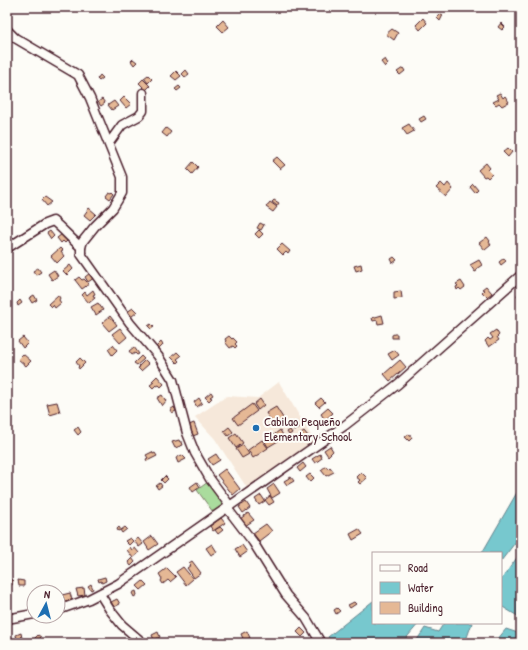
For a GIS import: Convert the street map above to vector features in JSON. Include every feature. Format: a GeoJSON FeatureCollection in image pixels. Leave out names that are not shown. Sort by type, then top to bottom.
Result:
{"type":"FeatureCollection","features":[{"type":"Feature","properties":{"kind":"street"},"geometry":{"type":"LineString","coordinates":[[7,30],[15,38],[78,75],[90,98],[122,177],[122,192],[113,208],[94,226],[83,241],[81,247],[82,254],[130,323],[158,356],[173,380],[187,433],[195,453],[228,507],[253,542],[286,594],[306,618],[321,643]]}},
{"type":"Feature","properties":{"kind":"street"},"geometry":{"type":"LineString","coordinates":[[109,143],[122,125],[139,116],[143,111],[143,93]]}},
{"type":"Feature","properties":{"kind":"street"},"geometry":{"type":"LineString","coordinates":[[7,247],[9,248],[45,224],[53,221],[63,228],[81,247]]}},
{"type":"Feature","properties":{"kind":"street"},"geometry":{"type":"LineString","coordinates":[[66,607],[89,599],[118,584],[344,426],[398,384],[521,275]]}},
{"type":"Feature","properties":{"kind":"street"},"geometry":{"type":"LineString","coordinates":[[100,594],[122,625],[143,643]]}},
{"type":"Feature","properties":{"kind":"street"},"geometry":{"type":"LineString","coordinates":[[7,619],[26,615]]}},
{"type":"Feature","properties":{"kind":"shaded area","name":"Cabilao Pequeño Elementary School"},"geometry":{"type":"Polygon","coordinates":[[[279,382],[315,442],[247,488],[215,439],[195,417],[227,396],[258,398],[279,382]]]}},
{"type":"Feature","properties":{"kind":"green space"},"geometry":{"type":"Polygon","coordinates":[[[208,482],[224,504],[213,512],[197,490],[208,482]]]}},
{"type":"Feature","properties":{"kind":"water"},"geometry":{"type":"Polygon","coordinates":[[[519,489],[521,490],[521,535],[502,560],[502,552],[483,552],[519,489]]]}},
{"type":"Feature","properties":{"kind":"water"},"geometry":{"type":"Polygon","coordinates":[[[521,552],[521,618],[502,607],[502,579],[521,552]]]}},
{"type":"Feature","properties":{"kind":"water"},"geometry":{"type":"Polygon","coordinates":[[[372,602],[372,624],[418,624],[402,643],[332,643],[328,637],[372,602]]]}},
{"type":"Feature","properties":{"kind":"water"},"geometry":{"type":"Polygon","coordinates":[[[443,624],[472,624],[465,643],[415,643],[425,628],[438,632],[443,624]]]}},
{"type":"Feature","properties":{"kind":"water"},"geometry":{"type":"Polygon","coordinates":[[[506,629],[521,634],[521,643],[492,643],[497,640],[506,629]]]}},
{"type":"Feature","properties":{"kind":"building"},"geometry":{"type":"Polygon","coordinates":[[[441,14],[443,15],[440,21],[437,18],[441,14]]]}},
{"type":"Feature","properties":{"kind":"building"},"geometry":{"type":"Polygon","coordinates":[[[423,18],[427,23],[420,30],[416,25],[423,18]]]}},
{"type":"Feature","properties":{"kind":"building"},"geometry":{"type":"Polygon","coordinates":[[[223,20],[229,27],[223,32],[217,26],[223,20]]]}},
{"type":"Feature","properties":{"kind":"building"},"geometry":{"type":"Polygon","coordinates":[[[501,23],[505,27],[502,30],[498,27],[501,23]]]}},
{"type":"Feature","properties":{"kind":"building"},"geometry":{"type":"Polygon","coordinates":[[[392,29],[398,33],[394,40],[386,34],[392,29]]]}},
{"type":"Feature","properties":{"kind":"building"},"geometry":{"type":"Polygon","coordinates":[[[133,59],[137,62],[134,65],[131,61],[133,59]]]}},
{"type":"Feature","properties":{"kind":"building"},"geometry":{"type":"Polygon","coordinates":[[[385,59],[388,64],[385,67],[381,62],[385,59]]]}},
{"type":"Feature","properties":{"kind":"building"},"geometry":{"type":"Polygon","coordinates":[[[403,68],[405,71],[400,75],[397,72],[403,68]]]}},
{"type":"Feature","properties":{"kind":"building"},"geometry":{"type":"Polygon","coordinates":[[[186,70],[189,74],[185,77],[182,74],[186,70]]]}},
{"type":"Feature","properties":{"kind":"building"},"geometry":{"type":"Polygon","coordinates":[[[176,71],[181,76],[176,80],[171,76],[176,71]]]}},
{"type":"Feature","properties":{"kind":"building"},"geometry":{"type":"Polygon","coordinates":[[[100,75],[103,78],[99,81],[97,79],[100,75]]]}},
{"type":"Feature","properties":{"kind":"building"},"geometry":{"type":"Polygon","coordinates":[[[148,75],[152,79],[148,83],[144,78],[148,75]]]}},
{"type":"Feature","properties":{"kind":"building"},"geometry":{"type":"Polygon","coordinates":[[[143,79],[150,86],[146,90],[139,83],[143,79]]]}},
{"type":"Feature","properties":{"kind":"building"},"geometry":{"type":"Polygon","coordinates":[[[179,86],[181,88],[177,91],[175,89],[179,86]]]}},
{"type":"Feature","properties":{"kind":"building"},"geometry":{"type":"Polygon","coordinates":[[[500,93],[503,98],[505,96],[509,102],[502,106],[499,103],[496,105],[493,102],[499,99],[496,95],[500,93]]]}},
{"type":"Feature","properties":{"kind":"building"},"geometry":{"type":"Polygon","coordinates":[[[124,97],[131,104],[126,108],[120,101],[124,97]]]}},
{"type":"Feature","properties":{"kind":"building"},"geometry":{"type":"Polygon","coordinates":[[[102,99],[105,103],[101,106],[98,102],[102,99]]]}},
{"type":"Feature","properties":{"kind":"building"},"geometry":{"type":"Polygon","coordinates":[[[114,101],[118,106],[112,110],[108,105],[114,101]]]}},
{"type":"Feature","properties":{"kind":"building"},"geometry":{"type":"Polygon","coordinates":[[[424,116],[426,119],[421,122],[419,119],[424,116]]]}},
{"type":"Feature","properties":{"kind":"building"},"geometry":{"type":"Polygon","coordinates":[[[521,118],[521,124],[519,126],[517,122],[521,118]]]}},
{"type":"Feature","properties":{"kind":"building"},"geometry":{"type":"Polygon","coordinates":[[[409,124],[414,131],[407,135],[402,128],[409,124]]]}},
{"type":"Feature","properties":{"kind":"building"},"geometry":{"type":"Polygon","coordinates":[[[166,128],[171,132],[167,137],[162,133],[166,128]]]}},
{"type":"Feature","properties":{"kind":"building"},"geometry":{"type":"Polygon","coordinates":[[[508,148],[512,152],[508,157],[503,152],[508,148]]]}},
{"type":"Feature","properties":{"kind":"building"},"geometry":{"type":"Polygon","coordinates":[[[277,157],[285,165],[280,169],[272,161],[277,157]]]}},
{"type":"Feature","properties":{"kind":"building"},"geometry":{"type":"Polygon","coordinates":[[[193,162],[198,167],[192,174],[187,169],[193,162]]]}},
{"type":"Feature","properties":{"kind":"building"},"geometry":{"type":"Polygon","coordinates":[[[486,163],[490,168],[488,170],[492,174],[488,178],[486,176],[484,177],[478,170],[486,163]]]}},
{"type":"Feature","properties":{"kind":"building"},"geometry":{"type":"Polygon","coordinates":[[[441,183],[445,187],[448,183],[453,189],[446,197],[436,188],[441,183]]]}},
{"type":"Feature","properties":{"kind":"building"},"geometry":{"type":"Polygon","coordinates":[[[473,184],[478,190],[475,193],[470,187],[473,184]]]}},
{"type":"Feature","properties":{"kind":"building"},"geometry":{"type":"Polygon","coordinates":[[[109,192],[114,194],[110,199],[106,196],[109,192]]]}},
{"type":"Feature","properties":{"kind":"building"},"geometry":{"type":"Polygon","coordinates":[[[45,197],[52,202],[47,206],[42,200],[45,197]]]}},
{"type":"Feature","properties":{"kind":"building"},"geometry":{"type":"Polygon","coordinates":[[[274,200],[279,203],[277,206],[272,202],[274,200]]]}},
{"type":"Feature","properties":{"kind":"building"},"geometry":{"type":"Polygon","coordinates":[[[270,202],[277,207],[273,212],[266,207],[270,202]]]}},
{"type":"Feature","properties":{"kind":"building"},"geometry":{"type":"Polygon","coordinates":[[[89,208],[96,214],[90,220],[84,215],[89,208]]]}},
{"type":"Feature","properties":{"kind":"building"},"geometry":{"type":"Polygon","coordinates":[[[260,223],[264,225],[261,230],[257,228],[260,223]]]}},
{"type":"Feature","properties":{"kind":"building"},"geometry":{"type":"Polygon","coordinates":[[[259,230],[263,234],[259,238],[255,234],[259,230]]]}},
{"type":"Feature","properties":{"kind":"building"},"geometry":{"type":"Polygon","coordinates":[[[50,231],[54,236],[51,239],[47,233],[50,231]]]}},
{"type":"Feature","properties":{"kind":"building"},"geometry":{"type":"Polygon","coordinates":[[[62,234],[68,240],[65,243],[63,241],[61,243],[57,238],[62,234]]]}},
{"type":"Feature","properties":{"kind":"building"},"geometry":{"type":"Polygon","coordinates":[[[487,237],[491,245],[485,250],[479,243],[487,237]]]}},
{"type":"Feature","properties":{"kind":"building"},"geometry":{"type":"Polygon","coordinates":[[[282,244],[290,251],[288,254],[286,252],[283,255],[277,249],[282,244]]]}},
{"type":"Feature","properties":{"kind":"building"},"geometry":{"type":"Polygon","coordinates":[[[60,248],[63,251],[61,252],[64,256],[57,263],[51,256],[60,248]]]}},
{"type":"Feature","properties":{"kind":"building"},"geometry":{"type":"Polygon","coordinates":[[[394,257],[397,260],[393,263],[391,259],[394,257]]]}},
{"type":"Feature","properties":{"kind":"building"},"geometry":{"type":"Polygon","coordinates":[[[504,258],[506,261],[501,265],[499,262],[504,258]]]}},
{"type":"Feature","properties":{"kind":"building"},"geometry":{"type":"Polygon","coordinates":[[[479,260],[482,265],[476,269],[477,271],[475,272],[470,265],[479,260]]]}},
{"type":"Feature","properties":{"kind":"building"},"geometry":{"type":"Polygon","coordinates":[[[361,264],[362,269],[356,271],[354,266],[361,264]]]}},
{"type":"Feature","properties":{"kind":"building"},"geometry":{"type":"Polygon","coordinates":[[[70,265],[73,269],[67,275],[63,271],[70,265]]]}},
{"type":"Feature","properties":{"kind":"building"},"geometry":{"type":"Polygon","coordinates":[[[38,268],[41,272],[36,275],[33,271],[38,268]]]}},
{"type":"Feature","properties":{"kind":"building"},"geometry":{"type":"Polygon","coordinates":[[[54,270],[58,276],[52,280],[48,274],[54,270]]]}},
{"type":"Feature","properties":{"kind":"building"},"geometry":{"type":"Polygon","coordinates":[[[90,273],[94,278],[88,282],[85,277],[90,273]]]}},
{"type":"Feature","properties":{"kind":"building"},"geometry":{"type":"Polygon","coordinates":[[[79,277],[82,280],[84,279],[89,284],[82,289],[75,280],[79,277]]]}},
{"type":"Feature","properties":{"kind":"building"},"geometry":{"type":"Polygon","coordinates":[[[461,281],[465,287],[461,290],[459,288],[457,290],[456,287],[458,286],[456,284],[461,281]]]}},
{"type":"Feature","properties":{"kind":"building"},"geometry":{"type":"Polygon","coordinates":[[[486,286],[492,293],[487,297],[482,292],[484,290],[482,289],[486,286]]]}},
{"type":"Feature","properties":{"kind":"building"},"geometry":{"type":"Polygon","coordinates":[[[93,290],[95,294],[93,295],[95,298],[89,303],[82,295],[85,292],[87,295],[93,290]]]}},
{"type":"Feature","properties":{"kind":"building"},"geometry":{"type":"Polygon","coordinates":[[[401,291],[402,298],[394,299],[394,292],[401,291]]]}},
{"type":"Feature","properties":{"kind":"building"},"geometry":{"type":"Polygon","coordinates":[[[521,292],[521,299],[520,300],[517,295],[521,292]]]}},
{"type":"Feature","properties":{"kind":"building"},"geometry":{"type":"Polygon","coordinates":[[[34,295],[37,300],[32,303],[29,298],[34,295]]]}},
{"type":"Feature","properties":{"kind":"building"},"geometry":{"type":"Polygon","coordinates":[[[58,295],[61,303],[55,308],[53,305],[51,307],[48,304],[58,295]]]}},
{"type":"Feature","properties":{"kind":"building"},"geometry":{"type":"Polygon","coordinates":[[[20,300],[22,303],[18,306],[17,303],[20,300]]]}},
{"type":"Feature","properties":{"kind":"building"},"geometry":{"type":"Polygon","coordinates":[[[98,303],[103,310],[96,315],[91,307],[98,303]]]}},
{"type":"Feature","properties":{"kind":"building"},"geometry":{"type":"Polygon","coordinates":[[[133,308],[137,312],[131,317],[127,312],[133,308]]]}},
{"type":"Feature","properties":{"kind":"building"},"geometry":{"type":"Polygon","coordinates":[[[382,315],[384,323],[378,324],[377,320],[373,321],[372,318],[382,315]]]}},
{"type":"Feature","properties":{"kind":"building"},"geometry":{"type":"Polygon","coordinates":[[[110,316],[117,325],[109,331],[102,323],[110,316]]]}},
{"type":"Feature","properties":{"kind":"building"},"geometry":{"type":"Polygon","coordinates":[[[151,324],[154,327],[151,329],[148,326],[151,324]]]}},
{"type":"Feature","properties":{"kind":"building"},"geometry":{"type":"Polygon","coordinates":[[[120,328],[127,337],[120,343],[112,334],[120,328]]]}},
{"type":"Feature","properties":{"kind":"building"},"geometry":{"type":"Polygon","coordinates":[[[496,330],[499,335],[497,337],[499,340],[489,347],[485,341],[488,338],[490,340],[493,338],[490,334],[496,330]]]}},
{"type":"Feature","properties":{"kind":"building"},"geometry":{"type":"Polygon","coordinates":[[[397,334],[397,338],[392,338],[392,335],[397,334]]]}},
{"type":"Feature","properties":{"kind":"building"},"geometry":{"type":"Polygon","coordinates":[[[229,336],[237,342],[235,344],[237,346],[235,348],[233,346],[230,348],[225,342],[225,339],[229,336]]]}},
{"type":"Feature","properties":{"kind":"building"},"geometry":{"type":"Polygon","coordinates":[[[23,337],[28,343],[23,348],[18,341],[23,337]]]}},
{"type":"Feature","properties":{"kind":"building"},"geometry":{"type":"Polygon","coordinates":[[[161,342],[163,345],[158,350],[156,347],[161,342]]]}},
{"type":"Feature","properties":{"kind":"building"},"geometry":{"type":"Polygon","coordinates":[[[113,345],[117,350],[112,355],[108,349],[113,345]]]}},
{"type":"Feature","properties":{"kind":"building"},"geometry":{"type":"Polygon","coordinates":[[[134,347],[139,354],[137,355],[135,353],[132,355],[129,351],[134,347]]]}},
{"type":"Feature","properties":{"kind":"building"},"geometry":{"type":"Polygon","coordinates":[[[395,350],[399,355],[392,360],[388,354],[395,350]]]}},
{"type":"Feature","properties":{"kind":"building"},"geometry":{"type":"Polygon","coordinates":[[[177,352],[181,356],[177,359],[179,361],[177,363],[171,357],[177,352]]]}},
{"type":"Feature","properties":{"kind":"building"},"geometry":{"type":"Polygon","coordinates":[[[23,354],[31,361],[26,366],[18,359],[23,354]]]}},
{"type":"Feature","properties":{"kind":"building"},"geometry":{"type":"Polygon","coordinates":[[[141,356],[144,359],[137,365],[134,363],[141,356]]]}},
{"type":"Feature","properties":{"kind":"building"},"geometry":{"type":"Polygon","coordinates":[[[80,358],[85,363],[79,369],[76,362],[80,358]]]}},
{"type":"Feature","properties":{"kind":"building"},"geometry":{"type":"Polygon","coordinates":[[[145,360],[149,364],[141,371],[138,368],[145,360]]]}},
{"type":"Feature","properties":{"kind":"building"},"geometry":{"type":"Polygon","coordinates":[[[400,360],[406,367],[390,381],[384,374],[400,360]]]}},
{"type":"Feature","properties":{"kind":"building"},"geometry":{"type":"Polygon","coordinates":[[[157,376],[164,384],[161,387],[156,385],[153,388],[150,385],[154,382],[152,381],[157,376]]]}},
{"type":"Feature","properties":{"kind":"building"},"geometry":{"type":"Polygon","coordinates":[[[211,392],[213,395],[210,397],[212,398],[209,401],[205,397],[211,392]]]}},
{"type":"Feature","properties":{"kind":"building"},"geometry":{"type":"Polygon","coordinates":[[[162,395],[166,401],[162,406],[157,398],[162,395]]]}},
{"type":"Feature","properties":{"kind":"building"},"geometry":{"type":"Polygon","coordinates":[[[199,398],[202,403],[197,407],[194,402],[199,398]]]}},
{"type":"Feature","properties":{"kind":"building"},"geometry":{"type":"Polygon","coordinates":[[[321,398],[325,402],[319,407],[315,403],[321,398]]]}},
{"type":"Feature","properties":{"kind":"building"},"geometry":{"type":"Polygon","coordinates":[[[260,399],[264,405],[258,410],[254,404],[260,399]]]}},
{"type":"Feature","properties":{"kind":"building"},"geometry":{"type":"Polygon","coordinates":[[[57,402],[60,412],[50,415],[47,404],[57,402]]]}},
{"type":"Feature","properties":{"kind":"building"},"geometry":{"type":"Polygon","coordinates":[[[252,404],[257,411],[238,425],[233,418],[252,404]]]}},
{"type":"Feature","properties":{"kind":"building"},"geometry":{"type":"Polygon","coordinates":[[[174,407],[176,411],[172,413],[170,410],[174,407]]]}},
{"type":"Feature","properties":{"kind":"building"},"geometry":{"type":"Polygon","coordinates":[[[276,407],[285,421],[275,428],[266,413],[276,407]]]}},
{"type":"Feature","properties":{"kind":"building"},"geometry":{"type":"Polygon","coordinates":[[[328,408],[333,413],[325,420],[321,414],[328,408]]]}},
{"type":"Feature","properties":{"kind":"building"},"geometry":{"type":"Polygon","coordinates":[[[297,421],[300,427],[294,431],[291,424],[297,421]]]}},
{"type":"Feature","properties":{"kind":"building"},"geometry":{"type":"Polygon","coordinates":[[[194,423],[198,434],[193,436],[189,425],[194,423]]]}},
{"type":"Feature","properties":{"kind":"building"},"geometry":{"type":"Polygon","coordinates":[[[78,427],[81,432],[78,435],[74,430],[78,427]]]}},
{"type":"Feature","properties":{"kind":"building"},"geometry":{"type":"Polygon","coordinates":[[[229,427],[233,432],[228,436],[224,431],[229,427]]]}},
{"type":"Feature","properties":{"kind":"building"},"geometry":{"type":"Polygon","coordinates":[[[280,430],[284,437],[280,440],[275,434],[280,430]]]}},
{"type":"Feature","properties":{"kind":"building"},"geometry":{"type":"Polygon","coordinates":[[[290,430],[292,433],[289,435],[287,432],[290,430]]]}},
{"type":"Feature","properties":{"kind":"building"},"geometry":{"type":"Polygon","coordinates":[[[304,431],[308,436],[304,438],[301,433],[304,431]]]}},
{"type":"Feature","properties":{"kind":"building"},"geometry":{"type":"Polygon","coordinates":[[[236,433],[243,443],[236,448],[229,438],[236,433]]]}},
{"type":"Feature","properties":{"kind":"building"},"geometry":{"type":"Polygon","coordinates":[[[273,434],[278,441],[268,447],[264,440],[273,434]]]}},
{"type":"Feature","properties":{"kind":"building"},"geometry":{"type":"Polygon","coordinates":[[[409,434],[412,438],[409,441],[405,437],[409,434]]]}},
{"type":"Feature","properties":{"kind":"building"},"geometry":{"type":"Polygon","coordinates":[[[179,440],[183,445],[175,448],[172,442],[179,440]]]}},
{"type":"Feature","properties":{"kind":"building"},"geometry":{"type":"Polygon","coordinates":[[[262,440],[268,448],[253,458],[248,450],[262,440]]]}},
{"type":"Feature","properties":{"kind":"building"},"geometry":{"type":"Polygon","coordinates":[[[243,445],[249,454],[242,458],[236,449],[243,445]]]}},
{"type":"Feature","properties":{"kind":"building"},"geometry":{"type":"Polygon","coordinates":[[[330,446],[333,451],[328,456],[324,450],[330,446]]]}},
{"type":"Feature","properties":{"kind":"building"},"geometry":{"type":"Polygon","coordinates":[[[152,452],[157,456],[147,461],[146,459],[148,458],[146,455],[152,452]]]}},
{"type":"Feature","properties":{"kind":"building"},"geometry":{"type":"Polygon","coordinates":[[[216,454],[220,460],[212,465],[208,459],[216,454]]]}},
{"type":"Feature","properties":{"kind":"building"},"geometry":{"type":"Polygon","coordinates":[[[320,454],[322,458],[315,463],[312,459],[320,454]]]}},
{"type":"Feature","properties":{"kind":"building"},"geometry":{"type":"Polygon","coordinates":[[[182,455],[186,459],[178,463],[176,458],[182,455]]]}},
{"type":"Feature","properties":{"kind":"building"},"geometry":{"type":"Polygon","coordinates":[[[303,463],[306,467],[300,472],[297,468],[303,463]]]}},
{"type":"Feature","properties":{"kind":"building"},"geometry":{"type":"Polygon","coordinates":[[[326,466],[328,469],[330,467],[334,472],[326,476],[321,470],[326,466]]]}},
{"type":"Feature","properties":{"kind":"building"},"geometry":{"type":"Polygon","coordinates":[[[225,469],[240,489],[233,495],[217,475],[225,469]]]}},
{"type":"Feature","properties":{"kind":"building"},"geometry":{"type":"Polygon","coordinates":[[[361,472],[367,478],[360,484],[358,482],[360,480],[356,477],[361,472]]]}},
{"type":"Feature","properties":{"kind":"building"},"geometry":{"type":"Polygon","coordinates":[[[310,474],[314,478],[310,482],[306,477],[310,474]]]}},
{"type":"Feature","properties":{"kind":"building"},"geometry":{"type":"Polygon","coordinates":[[[165,476],[168,479],[164,483],[161,480],[165,476]]]}},
{"type":"Feature","properties":{"kind":"building"},"geometry":{"type":"Polygon","coordinates":[[[291,477],[294,481],[287,485],[284,481],[291,477]]]}},
{"type":"Feature","properties":{"kind":"building"},"geometry":{"type":"Polygon","coordinates":[[[197,482],[200,487],[193,492],[190,487],[197,482]]]}},
{"type":"Feature","properties":{"kind":"building"},"geometry":{"type":"Polygon","coordinates":[[[160,483],[162,486],[158,489],[156,486],[160,483]]]}},
{"type":"Feature","properties":{"kind":"building"},"geometry":{"type":"Polygon","coordinates":[[[274,484],[280,493],[272,498],[267,489],[274,484]]]}},
{"type":"Feature","properties":{"kind":"building"},"geometry":{"type":"Polygon","coordinates":[[[261,495],[265,501],[259,505],[255,499],[261,495]]]}},
{"type":"Feature","properties":{"kind":"building"},"geometry":{"type":"Polygon","coordinates":[[[270,496],[274,502],[269,505],[265,500],[270,496]]]}},
{"type":"Feature","properties":{"kind":"building"},"geometry":{"type":"Polygon","coordinates":[[[246,502],[250,508],[243,513],[239,507],[246,502]]]}},
{"type":"Feature","properties":{"kind":"building"},"geometry":{"type":"Polygon","coordinates":[[[248,513],[254,520],[245,526],[240,519],[248,513]]]}},
{"type":"Feature","properties":{"kind":"building"},"geometry":{"type":"Polygon","coordinates":[[[221,518],[225,523],[213,531],[210,526],[221,518]]]}},
{"type":"Feature","properties":{"kind":"building"},"geometry":{"type":"Polygon","coordinates":[[[266,524],[272,531],[259,541],[253,533],[266,524]]]}},
{"type":"Feature","properties":{"kind":"building"},"geometry":{"type":"Polygon","coordinates":[[[119,527],[121,530],[125,527],[127,529],[122,533],[117,529],[119,527]]]}},
{"type":"Feature","properties":{"kind":"building"},"geometry":{"type":"Polygon","coordinates":[[[220,527],[223,530],[218,534],[215,530],[220,527]]]}},
{"type":"Feature","properties":{"kind":"building"},"geometry":{"type":"Polygon","coordinates":[[[359,529],[363,534],[353,540],[350,534],[359,529]]]}},
{"type":"Feature","properties":{"kind":"building"},"geometry":{"type":"Polygon","coordinates":[[[152,536],[158,544],[149,550],[144,542],[152,536]]]}},
{"type":"Feature","properties":{"kind":"building"},"geometry":{"type":"Polygon","coordinates":[[[130,538],[133,541],[129,545],[125,541],[130,538]]]}},
{"type":"Feature","properties":{"kind":"building"},"geometry":{"type":"Polygon","coordinates":[[[138,538],[143,544],[139,547],[134,541],[138,538]]]}},
{"type":"Feature","properties":{"kind":"building"},"geometry":{"type":"Polygon","coordinates":[[[212,544],[217,552],[211,555],[206,548],[212,544]]]}},
{"type":"Feature","properties":{"kind":"building"},"geometry":{"type":"Polygon","coordinates":[[[242,545],[247,552],[240,557],[235,549],[242,545]]]}},
{"type":"Feature","properties":{"kind":"building"},"geometry":{"type":"Polygon","coordinates":[[[130,547],[132,550],[135,548],[139,553],[133,558],[127,550],[130,547]]]}},
{"type":"Feature","properties":{"kind":"building"},"geometry":{"type":"Polygon","coordinates":[[[132,558],[135,562],[131,566],[128,562],[132,558]]]}},
{"type":"Feature","properties":{"kind":"building"},"geometry":{"type":"Polygon","coordinates":[[[192,561],[201,573],[194,578],[187,568],[191,565],[189,563],[192,561]]]}},
{"type":"Feature","properties":{"kind":"building"},"geometry":{"type":"Polygon","coordinates":[[[183,567],[193,579],[186,585],[176,572],[183,567]]]}},
{"type":"Feature","properties":{"kind":"building"},"geometry":{"type":"Polygon","coordinates":[[[167,568],[176,577],[170,582],[168,580],[163,584],[159,574],[167,568]]]}},
{"type":"Feature","properties":{"kind":"building"},"geometry":{"type":"Polygon","coordinates":[[[105,577],[106,581],[102,583],[101,581],[99,582],[98,579],[105,577]]]}},
{"type":"Feature","properties":{"kind":"building"},"geometry":{"type":"Polygon","coordinates":[[[7,579],[12,580],[12,585],[7,585],[7,579]]]}},
{"type":"Feature","properties":{"kind":"building"},"geometry":{"type":"Polygon","coordinates":[[[18,580],[24,581],[24,586],[19,586],[18,580]]]}},
{"type":"Feature","properties":{"kind":"building"},"geometry":{"type":"Polygon","coordinates":[[[143,581],[147,585],[141,590],[137,586],[143,581]]]}},
{"type":"Feature","properties":{"kind":"building"},"geometry":{"type":"Polygon","coordinates":[[[91,584],[93,589],[91,590],[88,586],[91,584]]]}},
{"type":"Feature","properties":{"kind":"building"},"geometry":{"type":"Polygon","coordinates":[[[84,588],[85,595],[78,596],[76,589],[84,588]]]}},
{"type":"Feature","properties":{"kind":"building"},"geometry":{"type":"Polygon","coordinates":[[[136,591],[137,595],[134,597],[132,593],[136,591]]]}},
{"type":"Feature","properties":{"kind":"building"},"geometry":{"type":"Polygon","coordinates":[[[70,593],[72,600],[66,602],[66,594],[70,593]]]}},
{"type":"Feature","properties":{"kind":"building"},"geometry":{"type":"Polygon","coordinates":[[[117,599],[120,604],[114,607],[111,602],[117,599]]]}},
{"type":"Feature","properties":{"kind":"building"},"geometry":{"type":"Polygon","coordinates":[[[354,602],[356,604],[350,608],[348,605],[354,602]]]}},
{"type":"Feature","properties":{"kind":"building"},"geometry":{"type":"Polygon","coordinates":[[[337,608],[340,611],[336,614],[334,610],[337,608]]]}},
{"type":"Feature","properties":{"kind":"building"},"geometry":{"type":"Polygon","coordinates":[[[301,628],[306,633],[302,637],[297,632],[301,628]]]}},
{"type":"Feature","properties":{"kind":"building"},"geometry":{"type":"Polygon","coordinates":[[[247,631],[250,638],[244,641],[241,634],[247,631]]]}},
{"type":"Feature","properties":{"kind":"building"},"geometry":{"type":"Polygon","coordinates":[[[158,632],[160,637],[154,640],[152,635],[158,632]]]}},
{"type":"Feature","properties":{"kind":"building"},"geometry":{"type":"Polygon","coordinates":[[[21,633],[22,638],[17,640],[16,635],[21,633]]]}},
{"type":"Feature","properties":{"kind":"building"},"geometry":{"type":"Polygon","coordinates":[[[38,635],[41,637],[39,639],[41,640],[39,643],[34,639],[38,635]]]}},
{"type":"Feature","properties":{"kind":"place","name":"Cabilao Pequeño Elementary School"},"geometry":{"type":"Point","coordinates":[256,428]}}]}
